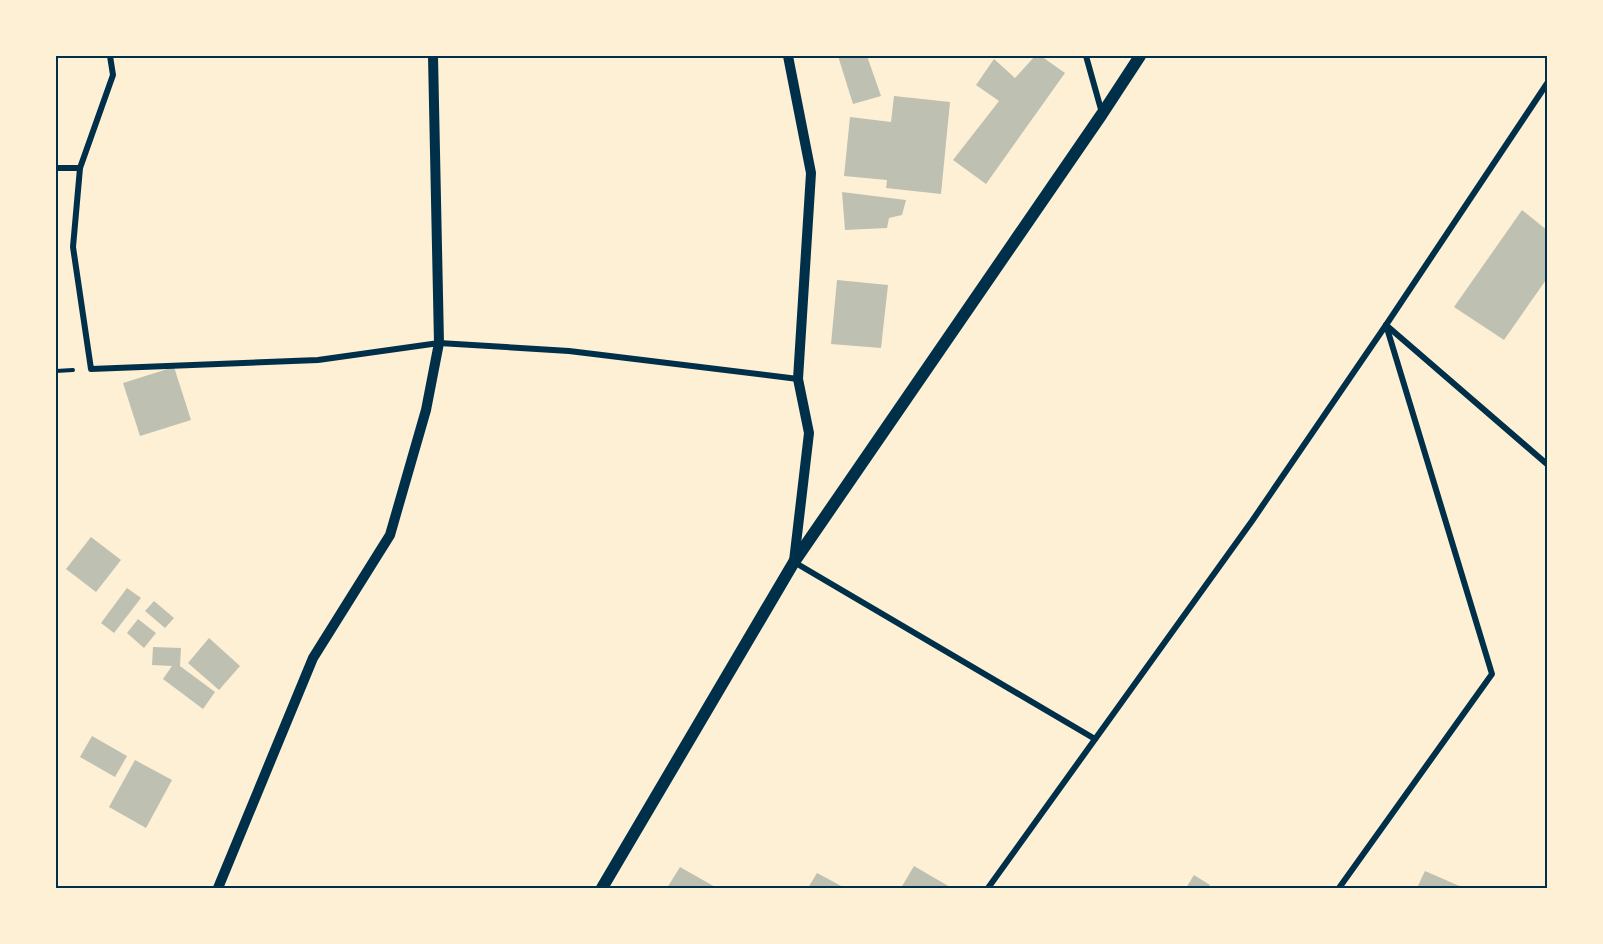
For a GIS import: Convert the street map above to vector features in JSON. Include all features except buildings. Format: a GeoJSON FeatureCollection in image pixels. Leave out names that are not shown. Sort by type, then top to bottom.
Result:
{"type":"FeatureCollection","features":[{"type":"Feature","properties":{"kind":"main road"},"geometry":{"type":"LineString","coordinates":[[602,888],[794,562],[1140,56]]}},
{"type":"Feature","properties":{"kind":"street"},"geometry":{"type":"LineString","coordinates":[[110,56],[113,75],[80,168],[73,247],[91,369],[318,360],[440,343],[569,351],[798,379]]}},
{"type":"Feature","properties":{"kind":"street"},"geometry":{"type":"LineString","coordinates":[[218,888],[313,658],[390,535],[426,410],[440,343],[432,56]]}},
{"type":"Feature","properties":{"kind":"street"},"geometry":{"type":"LineString","coordinates":[[788,56],[811,173],[798,379],[809,433],[794,562],[1095,739]]}},
{"type":"Feature","properties":{"kind":"street"},"geometry":{"type":"LineString","coordinates":[[1086,56],[1102,114]]}},
{"type":"Feature","properties":{"kind":"street"},"geometry":{"type":"LineString","coordinates":[[988,888],[1252,521],[1548,82]]}},
{"type":"Feature","properties":{"kind":"street"},"geometry":{"type":"LineString","coordinates":[[56,168],[80,168]]}},
{"type":"Feature","properties":{"kind":"street"},"geometry":{"type":"LineString","coordinates":[[1386,325],[1548,465]]}},
{"type":"Feature","properties":{"kind":"street"},"geometry":{"type":"LineString","coordinates":[[1339,888],[1492,674],[1386,325]]}}]}
